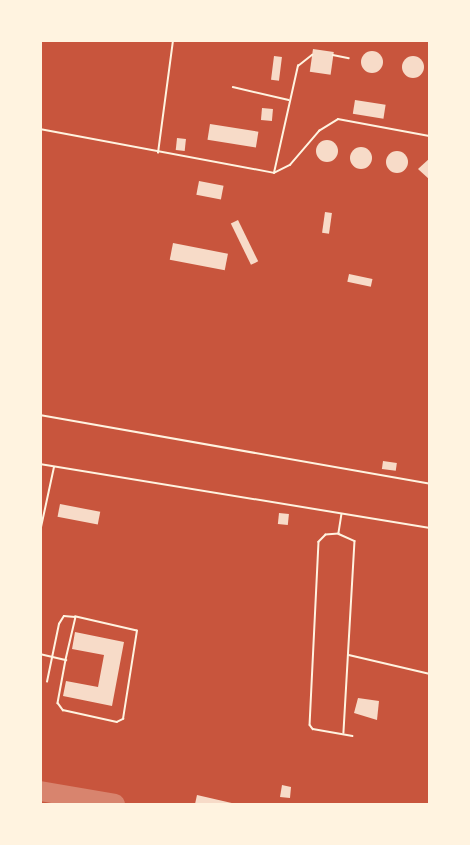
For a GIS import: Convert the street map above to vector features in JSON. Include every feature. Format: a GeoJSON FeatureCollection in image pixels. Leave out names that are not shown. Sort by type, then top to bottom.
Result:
{"type":"FeatureCollection","features":[{"type":"Feature","properties":{"kind":"lane"},"geometry":{"type":"LineString","coordinates":[[158,153],[173,40]]}},
{"type":"Feature","properties":{"kind":"lane"},"geometry":{"type":"LineString","coordinates":[[274,173],[298,66],[312,55]]}},
{"type":"Feature","properties":{"kind":"lane"},"geometry":{"type":"LineString","coordinates":[[333,55],[348,58]]}},
{"type":"Feature","properties":{"kind":"lane"},"geometry":{"type":"LineString","coordinates":[[232,87],[289,100]]}},
{"type":"Feature","properties":{"kind":"lane"},"geometry":{"type":"LineString","coordinates":[[40,129],[274,173],[290,165],[319,131],[338,119],[429,136]]}},
{"type":"Feature","properties":{"kind":"lane"},"geometry":{"type":"LineString","coordinates":[[40,415],[429,483]]}},
{"type":"Feature","properties":{"kind":"lane"},"geometry":{"type":"LineString","coordinates":[[40,464],[429,528]]}},
{"type":"Feature","properties":{"kind":"lane"},"geometry":{"type":"LineString","coordinates":[[40,532],[54,466]]}},
{"type":"Feature","properties":{"kind":"lane"},"geometry":{"type":"LineString","coordinates":[[339,534],[342,513]]}},
{"type":"Feature","properties":{"kind":"lane"},"geometry":{"type":"LineString","coordinates":[[344,734],[355,541],[339,534],[326,535],[319,542],[310,725],[313,729],[352,736]]}},
{"type":"Feature","properties":{"kind":"lane"},"geometry":{"type":"LineString","coordinates":[[47,682],[62,619],[76,617],[134,628],[139,634],[123,718],[117,722],[60,708],[58,703],[76,617]]}},
{"type":"Feature","properties":{"kind":"lane"},"geometry":{"type":"LineString","coordinates":[[40,654],[66,660]]}},
{"type":"Feature","properties":{"kind":"lane"},"geometry":{"type":"LineString","coordinates":[[347,655],[429,674]]}},
{"type":"Feature","properties":{"kind":"building"},"geometry":{"type":"Polygon","coordinates":[[[313,49],[334,52],[331,75],[310,72],[313,49]]]}},
{"type":"Feature","properties":{"kind":"building"},"geometry":{"type":"Polygon","coordinates":[[[372,51],[380,54],[383,62],[380,70],[372,73],[364,70],[361,62],[364,54],[372,51]]]}},
{"type":"Feature","properties":{"kind":"building"},"geometry":{"type":"Polygon","coordinates":[[[274,56],[282,57],[279,81],[271,80],[274,56]]]}},
{"type":"Feature","properties":{"kind":"building"},"geometry":{"type":"Polygon","coordinates":[[[413,56],[421,59],[424,67],[421,75],[413,78],[405,75],[402,67],[405,59],[413,56]]]}},
{"type":"Feature","properties":{"kind":"building"},"geometry":{"type":"Polygon","coordinates":[[[355,100],[386,105],[383,119],[353,114],[355,100]]]}},
{"type":"Feature","properties":{"kind":"building"},"geometry":{"type":"Polygon","coordinates":[[[262,108],[273,109],[272,121],[261,120],[262,108]]]}},
{"type":"Feature","properties":{"kind":"building"},"geometry":{"type":"Polygon","coordinates":[[[210,124],[258,132],[256,147],[207,140],[210,124]]]}},
{"type":"Feature","properties":{"kind":"building"},"geometry":{"type":"Polygon","coordinates":[[[177,138],[186,139],[185,151],[176,150],[177,138]]]}},
{"type":"Feature","properties":{"kind":"building"},"geometry":{"type":"Polygon","coordinates":[[[327,140],[335,143],[338,151],[335,159],[327,162],[319,159],[316,151],[319,143],[327,140]]]}},
{"type":"Feature","properties":{"kind":"building"},"geometry":{"type":"Polygon","coordinates":[[[361,147],[369,150],[372,158],[369,166],[361,169],[353,166],[350,158],[353,150],[361,147]]]}},
{"type":"Feature","properties":{"kind":"building"},"geometry":{"type":"Polygon","coordinates":[[[397,151],[405,154],[408,162],[405,170],[397,173],[389,170],[386,162],[389,154],[397,151]]]}},
{"type":"Feature","properties":{"kind":"building"},"geometry":{"type":"Polygon","coordinates":[[[430,158],[430,180],[418,169],[430,158]]]}},
{"type":"Feature","properties":{"kind":"building"},"geometry":{"type":"Polygon","coordinates":[[[199,181],[224,186],[221,200],[196,195],[199,181]]]}},
{"type":"Feature","properties":{"kind":"building"},"geometry":{"type":"Polygon","coordinates":[[[325,212],[332,213],[329,234],[322,233],[325,212]]]}},
{"type":"Feature","properties":{"kind":"building"},"geometry":{"type":"Polygon","coordinates":[[[238,220],[258,261],[251,265],[231,224],[238,220]]]}},
{"type":"Feature","properties":{"kind":"building"},"geometry":{"type":"Polygon","coordinates":[[[173,243],[228,254],[225,270],[170,260],[173,243]]]}},
{"type":"Feature","properties":{"kind":"building"},"geometry":{"type":"Polygon","coordinates":[[[349,274],[372,279],[371,287],[347,282],[349,274]]]}},
{"type":"Feature","properties":{"kind":"building"},"geometry":{"type":"Polygon","coordinates":[[[383,461],[397,463],[396,471],[382,469],[383,461]]]}},
{"type":"Feature","properties":{"kind":"building"},"geometry":{"type":"Polygon","coordinates":[[[60,504],[100,512],[98,525],[58,517],[60,504]]]}},
{"type":"Feature","properties":{"kind":"building"},"geometry":{"type":"Polygon","coordinates":[[[279,513],[289,514],[288,525],[278,524],[279,513]]]}},
{"type":"Feature","properties":{"kind":"building"},"geometry":{"type":"Polygon","coordinates":[[[75,632],[124,642],[112,706],[63,696],[66,681],[98,687],[104,655],[72,649],[75,632]]]}},
{"type":"Feature","properties":{"kind":"building"},"geometry":{"type":"Polygon","coordinates":[[[358,698],[379,701],[377,720],[354,713],[358,698]]]}},
{"type":"Feature","properties":{"kind":"building"},"geometry":{"type":"Polygon","coordinates":[[[282,785],[291,787],[290,798],[280,797],[282,785]]]}},
{"type":"Feature","properties":{"kind":"building"},"geometry":{"type":"Polygon","coordinates":[[[197,795],[236,804],[195,804],[197,795]]]}},
{"type":"Feature","properties":{"kind":"taxiway"},"geometry":{"type":"LineString","coordinates":[[40,791],[115,804]]}}]}
